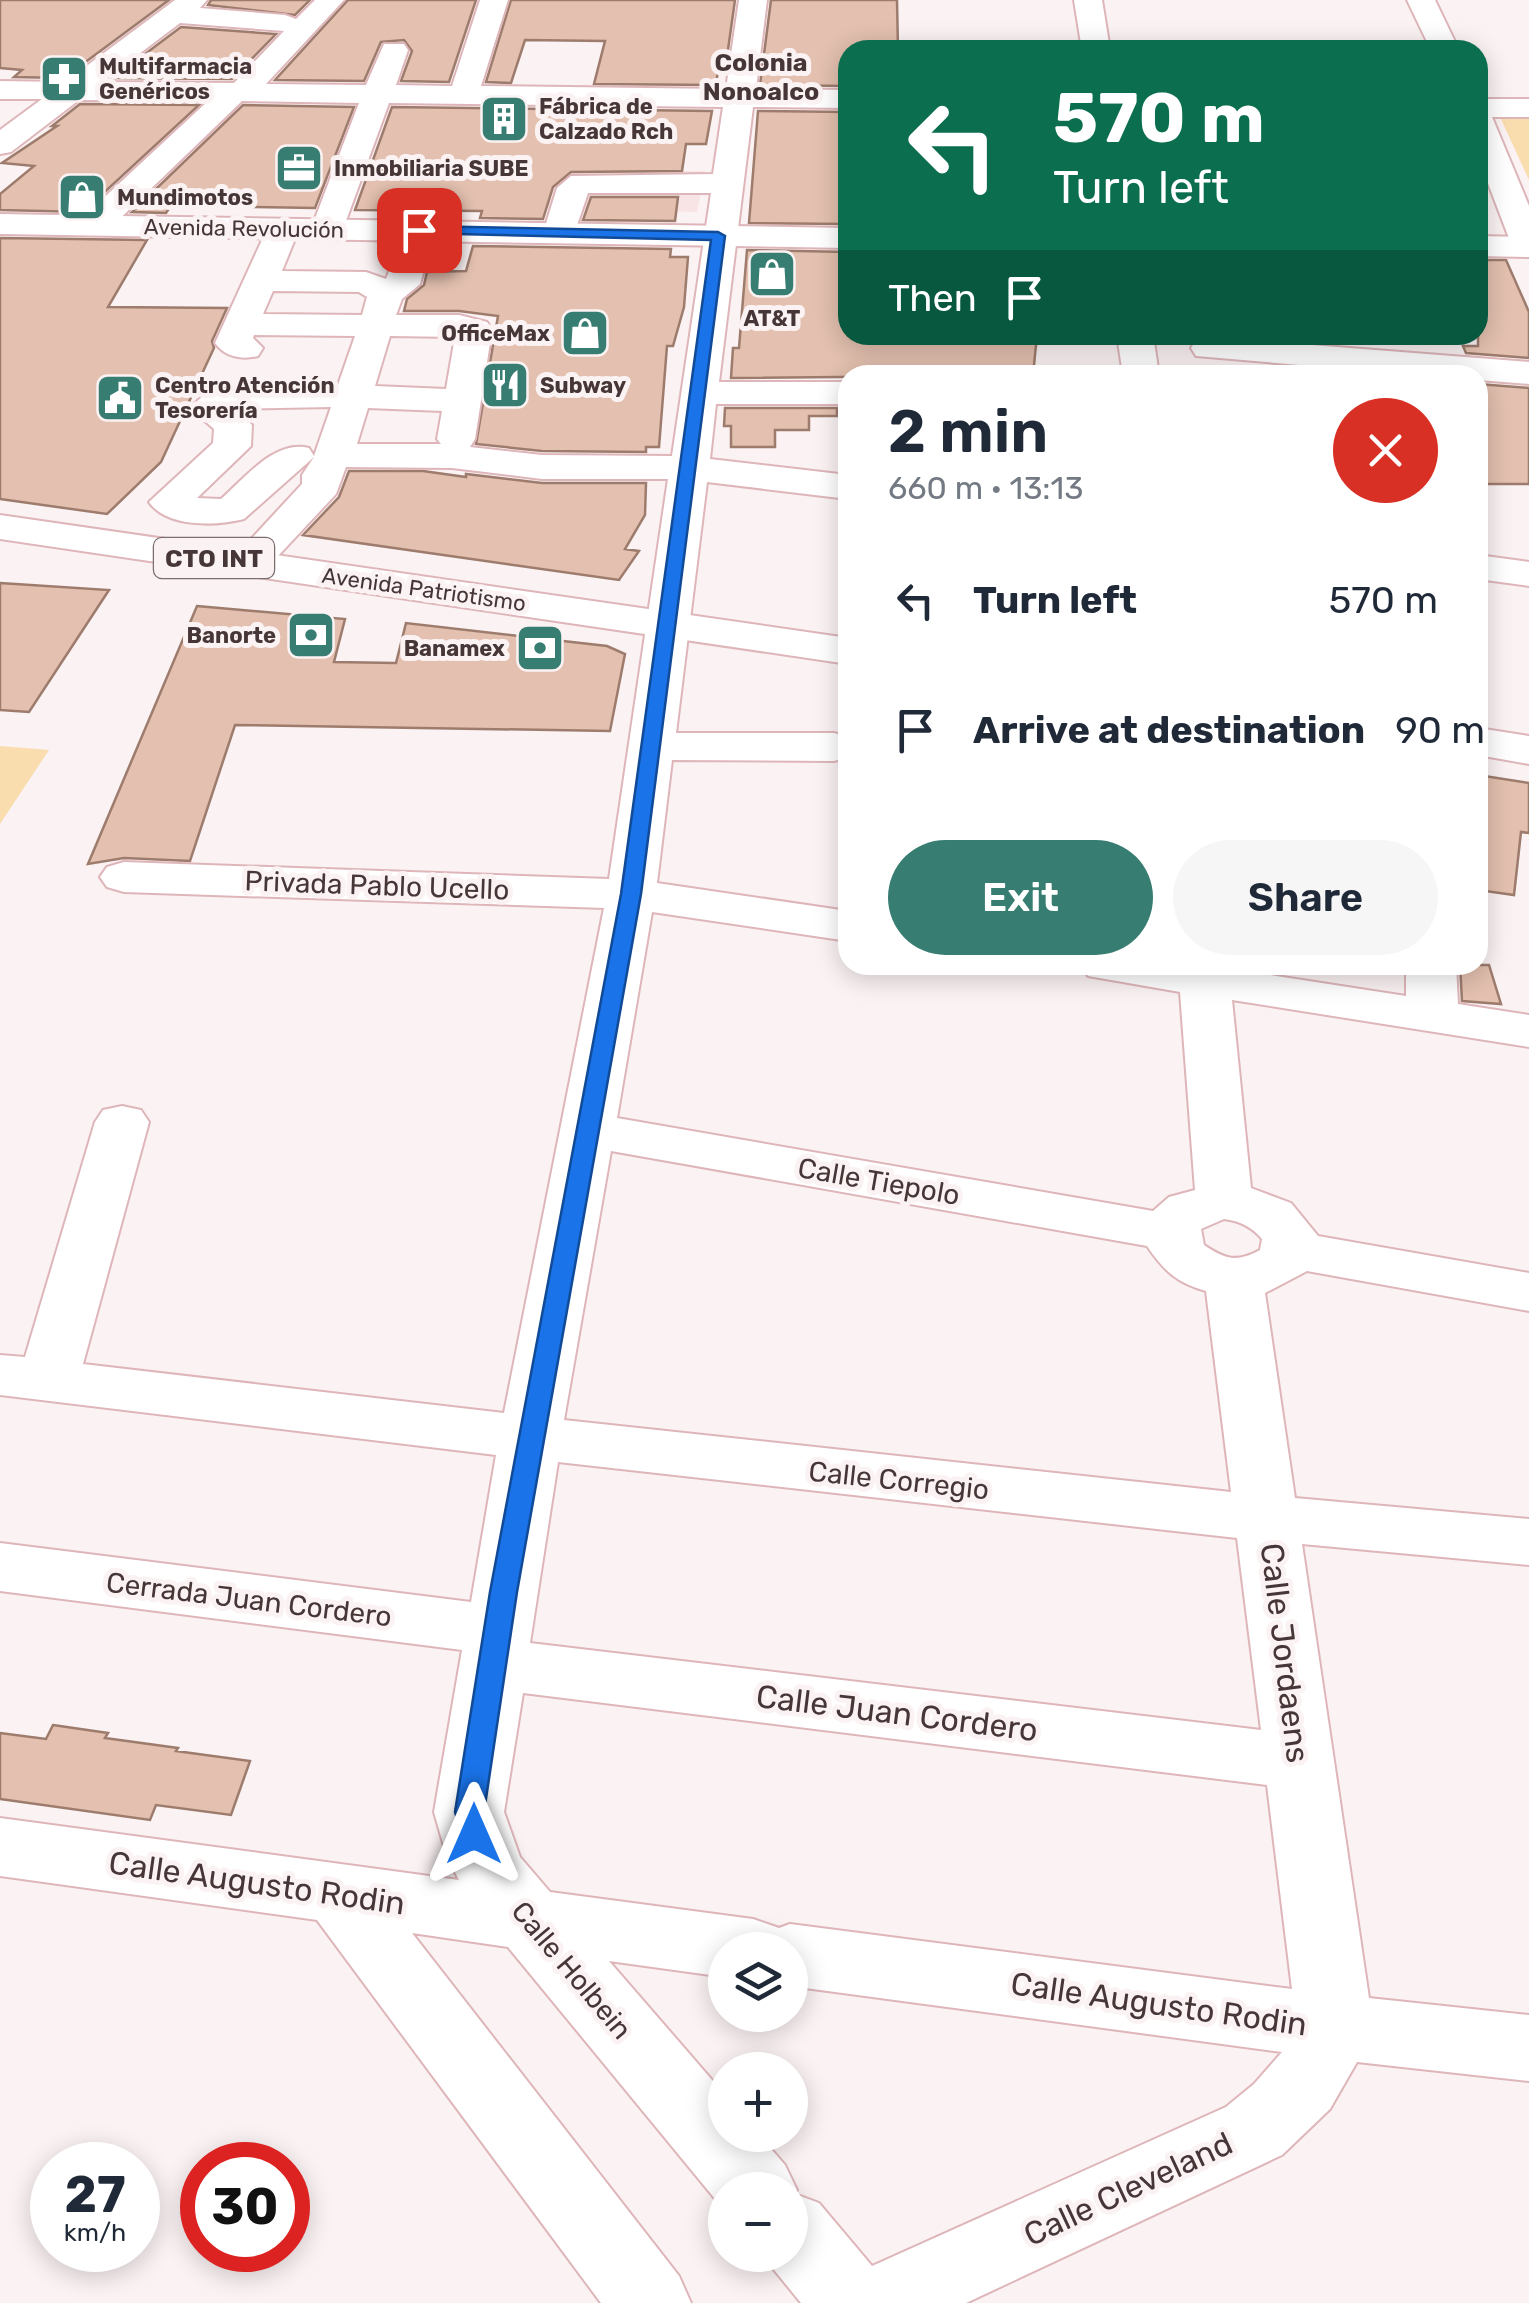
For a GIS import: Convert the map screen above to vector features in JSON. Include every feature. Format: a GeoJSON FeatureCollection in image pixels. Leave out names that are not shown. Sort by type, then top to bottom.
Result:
{"type":"FeatureCollection","features":[{"type":"Feature","properties":{"kind":"street"},"geometry":{"type":"LineString","coordinates":[[94,226],[330,0]]}},
{"type":"Feature","properties":{"kind":"street"},"geometry":{"type":"LineString","coordinates":[[464,94],[494,0]]}},
{"type":"Feature","properties":{"kind":"street","name":"Calle Holbein"},"geometry":{"type":"LineString","coordinates":[[742,2172],[494,1878],[482,1856],[470,1812],[530,1440],[631,894],[753,0]]}},
{"type":"Feature","properties":{"kind":"street"},"geometry":{"type":"LineString","coordinates":[[1088,0],[1094,40]]}},
{"type":"Feature","properties":{"kind":"street"},"geometry":{"type":"LineString","coordinates":[[1421,0],[1440,40]]}},
{"type":"Feature","properties":{"kind":"street"},"geometry":{"type":"LineString","coordinates":[[0,144],[184,7],[286,24]]}},
{"type":"Feature","properties":{"kind":"street"},"geometry":{"type":"LineString","coordinates":[[327,229],[394,50]]}},
{"type":"Feature","properties":{"kind":"street"},"geometry":{"type":"LineString","coordinates":[[164,91],[196,60]]}},
{"type":"Feature","properties":{"kind":"street"},"geometry":{"type":"LineString","coordinates":[[0,90],[838,99]]}},
{"type":"Feature","properties":{"kind":"street"},"geometry":{"type":"LineString","coordinates":[[1488,108],[1529,108]]}},
{"type":"Feature","properties":{"kind":"street"},"geometry":{"type":"LineString","coordinates":[[1488,144],[1529,246],[1488,246]]}},
{"type":"Feature","properties":{"kind":"street"},"geometry":{"type":"LineString","coordinates":[[624,181],[727,184]]}},
{"type":"Feature","properties":{"kind":"street"},"geometry":{"type":"LineString","coordinates":[[621,234],[624,181]]}},
{"type":"Feature","properties":{"kind":"street"},"geometry":{"type":"LineString","coordinates":[[621,234],[624,181]]}},
{"type":"Feature","properties":{"kind":"street"},"geometry":{"type":"LineString","coordinates":[[621,234],[624,181]]}},
{"type":"Feature","properties":{"kind":"street","name":"Avenida Revolución"},"geometry":{"type":"LineString","coordinates":[[0,224],[838,238]]}},
{"type":"Feature","properties":{"kind":"street"},"geometry":{"type":"LineString","coordinates":[[283,228],[257,280],[233,343],[240,348],[367,342]]}},
{"type":"Feature","properties":{"kind":"street"},"geometry":{"type":"LineString","coordinates":[[367,342],[383,230]]}},
{"type":"Feature","properties":{"kind":"street"},"geometry":{"type":"LineString","coordinates":[[239,562],[307,472],[367,342],[402,284],[419,230]]}},
{"type":"Feature","properties":{"kind":"street"},"geometry":{"type":"LineString","coordinates":[[257,280],[463,401]]}},
{"type":"Feature","properties":{"kind":"street"},"geometry":{"type":"LineString","coordinates":[[203,371],[460,326],[474,330],[452,456]]}},
{"type":"Feature","properties":{"kind":"street"},"geometry":{"type":"LineString","coordinates":[[367,342],[210,404],[210,412],[232,435],[168,502],[210,513],[230,512],[307,472],[452,456],[542,467],[572,477],[838,487]]}},
{"type":"Feature","properties":{"kind":"street"},"geometry":{"type":"LineString","coordinates":[[1209,348],[1427,365]]}},
{"type":"Feature","properties":{"kind":"street"},"geometry":{"type":"LineString","coordinates":[[1488,370],[1529,373]]}},
{"type":"Feature","properties":{"kind":"street"},"geometry":{"type":"LineString","coordinates":[[698,393],[838,392]]}},
{"type":"Feature","properties":{"kind":"street","name":"Avenida Patriotismo"},"geometry":{"type":"LineString","coordinates":[[0,527],[838,650]]}},
{"type":"Feature","properties":{"kind":"street"},"geometry":{"type":"LineString","coordinates":[[1488,568],[1529,574]]}},
{"type":"Feature","properties":{"kind":"street"},"geometry":{"type":"LineString","coordinates":[[1488,744],[1529,750]]}},
{"type":"Feature","properties":{"kind":"street"},"geometry":{"type":"LineString","coordinates":[[649,746],[834,747]]}},
{"type":"Feature","properties":{"kind":"street","name":"Privada Pablo Ucello"},"geometry":{"type":"LineString","coordinates":[[124,877],[631,894],[838,925]]}},
{"type":"Feature","properties":{"kind":"street"},"geometry":{"type":"LineString","coordinates":[[1171,975],[1529,1031]]}},
{"type":"Feature","properties":{"kind":"street"},"geometry":{"type":"LineString","coordinates":[[1431,975],[1432,1016]]}},
{"type":"Feature","properties":{"kind":"street"},"geometry":{"type":"LineString","coordinates":[[1204,980],[1224,1201]]}},
{"type":"Feature","properties":{"kind":"street"},"geometry":{"type":"LineString","coordinates":[[24,1378],[122,1122]]}},
{"type":"Feature","properties":{"kind":"street","name":"Calle Tiepolo"},"geometry":{"type":"LineString","coordinates":[[587,1130],[1170,1232]]}},
{"type":"Feature","properties":{"kind":"street"},"geometry":{"type":"LineString","coordinates":[[1262,1264],[1291,1238],[1274,1216],[1259,1208],[1224,1201],[1192,1207],[1181,1214],[1170,1232],[1173,1248],[1186,1262],[1207,1273],[1262,1264],[1529,1292]]}},
{"type":"Feature","properties":{"kind":"street","name":"Calle Jordaens"},"geometry":{"type":"LineString","coordinates":[[1262,1264],[1268,1520],[1335,2027]]}},
{"type":"Feature","properties":{"kind":"street","name":"Calle Corregio"},"geometry":{"type":"LineString","coordinates":[[24,1378],[530,1440],[1268,1520],[1529,1542]]}},
{"type":"Feature","properties":{"kind":"street","name":"Cerrada Juan Cordero"},"geometry":{"type":"LineString","coordinates":[[0,1567],[496,1647]]}},
{"type":"Feature","properties":{"kind":"street","name":"Calle Juan Cordero"},"geometry":{"type":"LineString","coordinates":[[496,1647],[1299,1762]]}},
{"type":"Feature","properties":{"kind":"street","name":"Calle Augusto Rodin"},"geometry":{"type":"LineString","coordinates":[[0,1847],[708,1944]]}},
{"type":"Feature","properties":{"kind":"street"},"geometry":{"type":"LineString","coordinates":[[339,1894],[650,2303]]}},
{"type":"Feature","properties":{"kind":"street","name":"Calle Augusto Rodin"},"geometry":{"type":"LineString","coordinates":[[808,1957],[1335,2027],[1529,2048]]}},
{"type":"Feature","properties":{"kind":"street","name":"Calle Cleveland"},"geometry":{"type":"LineString","coordinates":[[880,2303],[1254,2131],[1288,2107],[1316,2071],[1335,2027]]}},
{"type":"Feature","properties":{"kind":"street"},"geometry":{"type":"LineString","coordinates":[[808,2250],[852,2303]]}},
{"type":"Feature","properties":{"kind":"shaded area"},"geometry":{"type":"Polygon","coordinates":[[[1500,117],[1529,117],[1529,180],[1500,117]]]}},
{"type":"Feature","properties":{"kind":"shaded area"},"geometry":{"type":"Polygon","coordinates":[[[552,161],[655,171],[705,171],[697,212],[540,208],[552,161]]]}},
{"type":"Feature","properties":{"kind":"shaded area"},"geometry":{"type":"Polygon","coordinates":[[[0,746],[49,750],[0,824],[0,746]]]}},
{"type":"Feature","properties":{"kind":"building"},"geometry":{"type":"Polygon","coordinates":[[[0,0],[169,0],[64,78],[14,77],[22,70],[0,68],[0,0]]]}},
{"type":"Feature","properties":{"kind":"building"},"geometry":{"type":"Polygon","coordinates":[[[211,0],[310,0],[295,15],[208,5],[211,0]]]}},
{"type":"Feature","properties":{"kind":"building"},"geometry":{"type":"Polygon","coordinates":[[[348,0],[476,0],[449,82],[401,81],[412,51],[404,40],[381,42],[364,81],[275,80],[348,0]]]}},
{"type":"Feature","properties":{"kind":"building"},"geometry":{"type":"Polygon","coordinates":[[[511,0],[735,0],[725,71],[718,70],[716,85],[594,84],[605,41],[525,40],[511,83],[486,82],[511,0]]]}},
{"type":"Feature","properties":{"kind":"building"},"geometry":{"type":"Polygon","coordinates":[[[771,0],[897,0],[898,40],[838,40],[838,86],[760,85],[771,0]]]}},
{"type":"Feature","properties":{"kind":"building"},"geometry":{"type":"Polygon","coordinates":[[[181,27],[276,34],[232,79],[113,78],[181,27]]]}},
{"type":"Feature","properties":{"kind":"building"},"geometry":{"type":"Polygon","coordinates":[[[80,104],[199,105],[83,212],[0,210],[0,194],[34,166],[2,163],[57,126],[52,126],[80,104]]]}},
{"type":"Feature","properties":{"kind":"building"},"geometry":{"type":"Polygon","coordinates":[[[243,105],[354,107],[315,208],[198,206],[170,207],[166,213],[132,212],[243,105]]]}},
{"type":"Feature","properties":{"kind":"building"},"geometry":{"type":"Polygon","coordinates":[[[392,107],[712,111],[706,144],[686,144],[682,171],[571,172],[553,187],[543,219],[480,218],[482,211],[355,210],[392,107]]]}},
{"type":"Feature","properties":{"kind":"building"},"geometry":{"type":"Polygon","coordinates":[[[758,111],[838,112],[838,224],[749,223],[758,111]]]}},
{"type":"Feature","properties":{"kind":"building"},"geometry":{"type":"Polygon","coordinates":[[[591,197],[678,197],[675,221],[583,220],[591,197]]]}},
{"type":"Feature","properties":{"kind":"building"},"geometry":{"type":"Polygon","coordinates":[[[0,238],[147,240],[108,307],[227,308],[212,341],[214,348],[161,462],[107,514],[0,499],[0,238]]]}},
{"type":"Feature","properties":{"kind":"building"},"geometry":{"type":"Polygon","coordinates":[[[473,246],[671,249],[670,257],[688,257],[684,307],[673,346],[667,346],[659,447],[646,447],[646,452],[542,451],[476,444],[498,316],[404,311],[407,299],[424,285],[427,272],[466,271],[473,246]]]}},
{"type":"Feature","properties":{"kind":"building"},"geometry":{"type":"Polygon","coordinates":[[[747,250],[838,252],[838,345],[1036,345],[1034,365],[838,365],[838,377],[731,378],[733,348],[739,348],[747,250]]]}},
{"type":"Feature","properties":{"kind":"building"},"geometry":{"type":"Polygon","coordinates":[[[1488,260],[1506,260],[1529,312],[1529,358],[1466,353],[1463,346],[1488,345],[1488,260]]]}},
{"type":"Feature","properties":{"kind":"building"},"geometry":{"type":"Polygon","coordinates":[[[1488,385],[1529,388],[1529,484],[1488,484],[1488,385]]]}},
{"type":"Feature","properties":{"kind":"building"},"geometry":{"type":"Polygon","coordinates":[[[725,408],[837,408],[837,416],[809,416],[809,430],[775,430],[775,447],[731,447],[731,426],[724,426],[725,408]]]}},
{"type":"Feature","properties":{"kind":"building"},"geometry":{"type":"Polygon","coordinates":[[[349,471],[423,471],[542,483],[646,483],[645,515],[625,549],[639,551],[619,580],[303,535],[339,497],[349,471]]]}},
{"type":"Feature","properties":{"kind":"building"},"geometry":{"type":"Polygon","coordinates":[[[0,583],[109,590],[29,712],[0,710],[0,583]]]}},
{"type":"Feature","properties":{"kind":"building"},"geometry":{"type":"Polygon","coordinates":[[[197,606],[345,619],[334,662],[396,663],[406,623],[607,646],[625,654],[610,731],[235,725],[190,861],[124,858],[88,864],[197,606]]]}},
{"type":"Feature","properties":{"kind":"building"},"geometry":{"type":"Polygon","coordinates":[[[1488,777],[1529,783],[1529,833],[1521,832],[1514,895],[1488,891],[1488,777]]]}},
{"type":"Feature","properties":{"kind":"building"},"geometry":{"type":"Polygon","coordinates":[[[1489,965],[1501,1004],[1462,1001],[1461,975],[1488,975],[1489,965]]]}},
{"type":"Feature","properties":{"kind":"building"},"geometry":{"type":"Polygon","coordinates":[[[53,1725],[108,1733],[105,1738],[178,1748],[176,1751],[250,1761],[231,1815],[156,1805],[150,1820],[0,1799],[0,1733],[46,1739],[53,1725]]]}},
{"type":"Feature","properties":{"kind":"place","name":"Multifarmacia Genéricos"},"geometry":{"type":"Point","coordinates":[64,79]}},
{"type":"Feature","properties":{"kind":"place","name":"Fábrica de Calzado Rch"},"geometry":{"type":"Point","coordinates":[504,119]}},
{"type":"Feature","properties":{"kind":"place","name":"Inmobiliaria SUBE"},"geometry":{"type":"Point","coordinates":[299,168]}},
{"type":"Feature","properties":{"kind":"place","name":"Mundimotos"},"geometry":{"type":"Point","coordinates":[82,197]}},
{"type":"Feature","properties":{"kind":"place","name":"AT&T"},"geometry":{"type":"Point","coordinates":[772,274]}},
{"type":"Feature","properties":{"kind":"place","name":"OfficeMax"},"geometry":{"type":"Point","coordinates":[585,333]}},
{"type":"Feature","properties":{"kind":"place","name":"Subway"},"geometry":{"type":"Point","coordinates":[505,385]}},
{"type":"Feature","properties":{"kind":"place","name":"Centro Atención Tesorería"},"geometry":{"type":"Point","coordinates":[120,398]}},
{"type":"Feature","properties":{"kind":"place","name":"Banorte"},"geometry":{"type":"Point","coordinates":[311,635]}},
{"type":"Feature","properties":{"kind":"place","name":"Banamex"},"geometry":{"type":"Point","coordinates":[540,648]}},
{"type":"Feature","properties":{"kind":"district","name":"Colonia Nonoalco"},"geometry":{"type":"Point","coordinates":[761,76]}},
{"type":"Feature","properties":{"kind":"route"},"geometry":{"type":"LineString","coordinates":[[419,230],[718,236],[631,894],[504,1592],[470,1812],[474,1834]]}}]}
